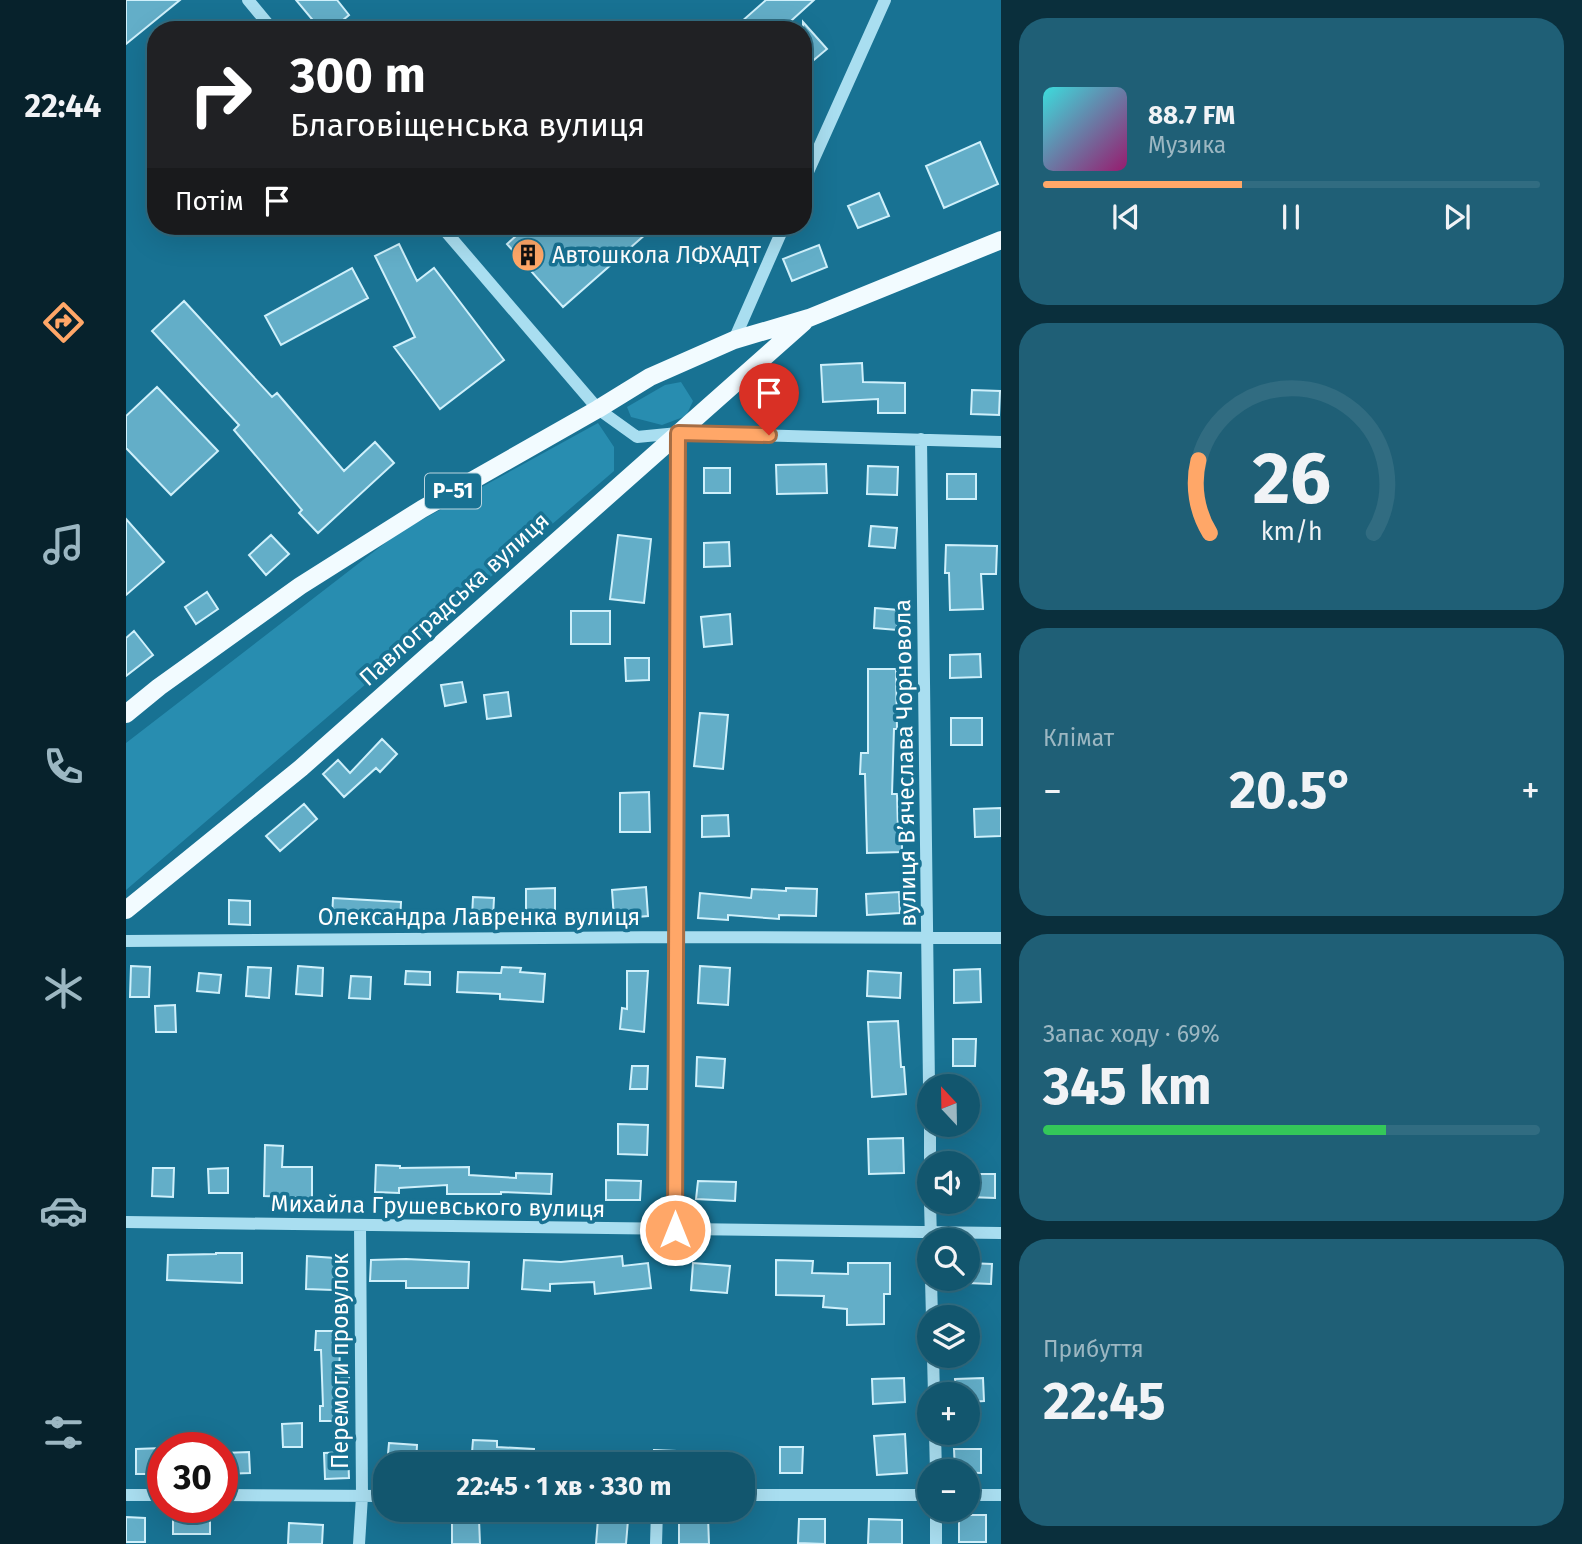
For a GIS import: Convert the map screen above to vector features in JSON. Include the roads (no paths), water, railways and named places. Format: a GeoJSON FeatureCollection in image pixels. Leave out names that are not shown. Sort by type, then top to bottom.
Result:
{"type":"FeatureCollection","features":[{"type":"Feature","properties":{"kind":"main road","name":"Павлоградська вулиця"},"geometry":{"type":"LineString","coordinates":[[126,714],[159,687],[300,586],[422,509],[650,377],[733,340],[809,318],[1001,240]]}},
{"type":"Feature","properties":{"kind":"main road","name":"Павлоградська вулиця"},"geometry":{"type":"LineString","coordinates":[[126,910],[301,768],[809,318]]}},
{"type":"Feature","properties":{"kind":"street"},"geometry":{"type":"LineString","coordinates":[[248,0],[266,21]]}},
{"type":"Feature","properties":{"kind":"street"},"geometry":{"type":"LineString","coordinates":[[812,163],[885,0]]}},
{"type":"Feature","properties":{"kind":"street"},"geometry":{"type":"LineString","coordinates":[[449,235],[598,409],[636,437],[678,433],[1001,442]]}},
{"type":"Feature","properties":{"kind":"street"},"geometry":{"type":"LineString","coordinates":[[733,340],[780,235]]}},
{"type":"Feature","properties":{"kind":"street"},"geometry":{"type":"LineString","coordinates":[[675,1230],[678,433]]}},
{"type":"Feature","properties":{"kind":"street","name":"вулиця В’ячеслава Чорновола"},"geometry":{"type":"LineString","coordinates":[[921,439],[929,1074]]}},
{"type":"Feature","properties":{"kind":"street","name":"Олександра Лавренка вулиця"},"geometry":{"type":"LineString","coordinates":[[126,941],[676,937],[1001,938]]}},
{"type":"Feature","properties":{"kind":"street","name":"Михайла Грушевського вулиця"},"geometry":{"type":"LineString","coordinates":[[126,1222],[675,1230],[917,1237]]}},
{"type":"Feature","properties":{"kind":"street","name":"Перемоги провулок"},"geometry":{"type":"LineString","coordinates":[[359,1544],[362,1496],[360,1226]]}},
{"type":"Feature","properties":{"kind":"street","name":"Михайла Грушевського вулиця"},"geometry":{"type":"LineString","coordinates":[[980,1234],[1001,1233]]}},
{"type":"Feature","properties":{"kind":"street"},"geometry":{"type":"LineString","coordinates":[[126,1495],[147,1495]]}},
{"type":"Feature","properties":{"kind":"street"},"geometry":{"type":"LineString","coordinates":[[238,1495],[373,1496]]}},
{"type":"Feature","properties":{"kind":"street"},"geometry":{"type":"LineString","coordinates":[[755,1495],[917,1495]]}},
{"type":"Feature","properties":{"kind":"street"},"geometry":{"type":"LineString","coordinates":[[980,1495],[1001,1495]]}},
{"type":"Feature","properties":{"kind":"street"},"geometry":{"type":"LineString","coordinates":[[656,1544],[657,1522]]}},
{"type":"Feature","properties":{"kind":"street"},"geometry":{"type":"LineString","coordinates":[[936,1522],[936,1544]]}},
{"type":"Feature","properties":{"kind":"place","name":"Автошкола ЛФХАДТ"},"geometry":{"type":"Point","coordinates":[528,255]}}]}
